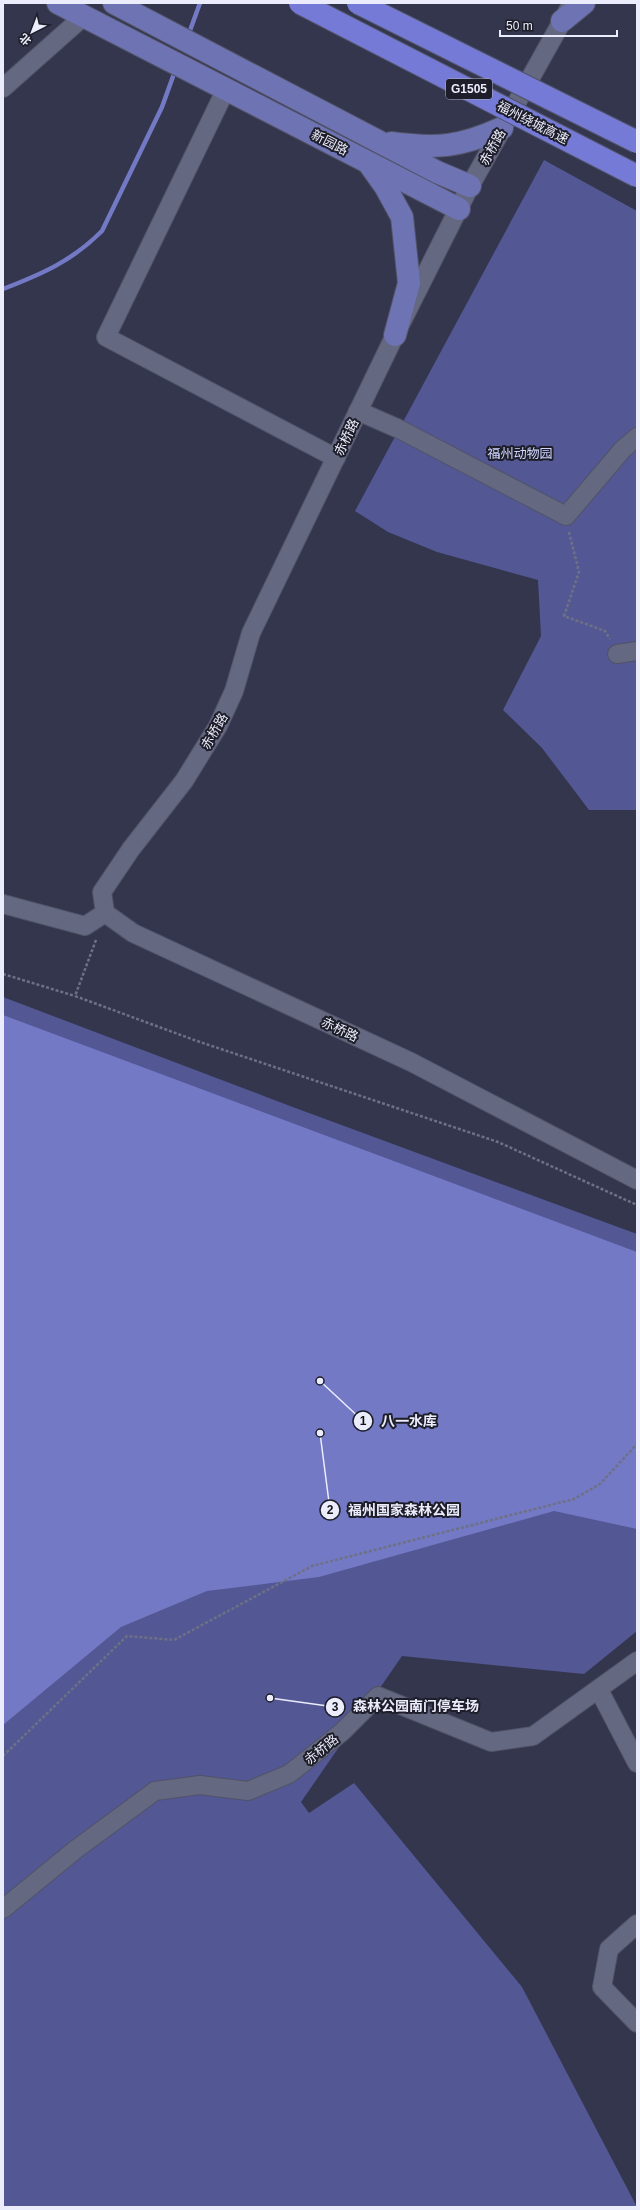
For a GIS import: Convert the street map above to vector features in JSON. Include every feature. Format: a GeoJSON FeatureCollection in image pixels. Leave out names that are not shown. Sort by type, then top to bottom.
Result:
{"type":"FeatureCollection","features":[{"type":"Feature","properties":{"kind":"highway","name":"福州绕城高速"},"geometry":{"type":"LineString","coordinates":[[300,3],[637,176]]}},
{"type":"Feature","properties":{"kind":"highway","name":"G1505"},"geometry":{"type":"LineString","coordinates":[[358,3],[637,142]]}},
{"type":"Feature","properties":{"kind":"main road"},"geometry":{"type":"LineString","coordinates":[[58,3],[84,16]]}},
{"type":"Feature","properties":{"kind":"main road","name":"新园路"},"geometry":{"type":"LineString","coordinates":[[114,3],[437,172],[470,186]]}},
{"type":"Feature","properties":{"kind":"main road"},"geometry":{"type":"LineString","coordinates":[[567,12],[584,3]]}},
{"type":"Feature","properties":{"kind":"main road","name":"新园路"},"geometry":{"type":"LineString","coordinates":[[84,16],[459,209]]}},
{"type":"Feature","properties":{"kind":"main road"},"geometry":{"type":"LineString","coordinates":[[378,141],[438,147],[476,140],[502,128]]}},
{"type":"Feature","properties":{"kind":"main road"},"geometry":{"type":"LineString","coordinates":[[366,161],[385,186],[402,217],[409,283],[395,335]]}},
{"type":"Feature","properties":{"kind":"street","name":"赤桥路"},"geometry":{"type":"LineString","coordinates":[[567,12],[470,186],[395,335],[251,633],[234,691],[218,726],[184,781],[131,849],[102,892],[105,913],[133,932],[411,1062],[637,1180]]}},
{"type":"Feature","properties":{"kind":"street"},"geometry":{"type":"LineString","coordinates":[[3,88],[84,16]]}},
{"type":"Feature","properties":{"kind":"street"},"geometry":{"type":"LineString","coordinates":[[226,89],[106,338],[336,458]]}},
{"type":"Feature","properties":{"kind":"street"},"geometry":{"type":"LineString","coordinates":[[358,411],[399,430],[566,516],[623,450],[637,437]]}},
{"type":"Feature","properties":{"kind":"street"},"geometry":{"type":"LineString","coordinates":[[617,654],[637,652]]}},
{"type":"Feature","properties":{"kind":"street"},"geometry":{"type":"LineString","coordinates":[[3,904],[85,926],[105,913]]}},
{"type":"Feature","properties":{"kind":"street","name":"赤桥路"},"geometry":{"type":"LineString","coordinates":[[3,1909],[75,1850],[155,1791],[200,1785],[248,1791],[289,1774],[342,1732],[378,1696],[491,1742],[533,1736],[599,1690],[637,1661]]}},
{"type":"Feature","properties":{"kind":"street"},"geometry":{"type":"LineString","coordinates":[[599,1690],[637,1763]]}},
{"type":"Feature","properties":{"kind":"street"},"geometry":{"type":"LineString","coordinates":[[637,1924],[609,1949],[602,1987],[637,2023]]}},
{"type":"Feature","properties":{"kind":"path"},"geometry":{"type":"LineString","coordinates":[[566,516],[579,572],[564,616],[605,631],[617,654]]}},
{"type":"Feature","properties":{"kind":"path"},"geometry":{"type":"LineString","coordinates":[[75,996],[105,913]]}},
{"type":"Feature","properties":{"kind":"path"},"geometry":{"type":"LineString","coordinates":[[3,974],[75,996],[204,1043],[498,1142],[637,1205]]}},
{"type":"Feature","properties":{"kind":"path"},"geometry":{"type":"LineString","coordinates":[[3,1756],[127,1636],[174,1640],[312,1566],[574,1499],[600,1484],[637,1444]]}},
{"type":"Feature","properties":{"kind":"green space","name":"福州动物园"},"geometry":{"type":"Polygon","coordinates":[[[544,160],[637,211],[637,810],[589,810],[542,748],[503,710],[541,636],[538,580],[437,552],[388,532],[355,511],[544,160]]]}},
{"type":"Feature","properties":{"kind":"green space"},"geometry":{"type":"Polygon","coordinates":[[[3,997],[290,1106],[637,1234],[637,1631],[584,1674],[402,1656],[301,1802],[309,1813],[354,1783],[522,1987],[637,2207],[3,2207],[3,997]]]}},
{"type":"Feature","properties":{"kind":"shaded area"},"geometry":{"type":"Polygon","coordinates":[[[3,1015],[637,1252],[637,1529],[554,1511],[319,1577],[207,1591],[121,1627],[3,1725],[3,1015]]]}},
{"type":"Feature","properties":{"kind":"waterway"},"geometry":{"type":"LineString","coordinates":[[188,36],[200,3]]}},
{"type":"Feature","properties":{"kind":"waterway"},"geometry":{"type":"LineString","coordinates":[[3,289],[31,278],[68,259],[102,231],[162,107],[175,71]]}},
{"type":"Feature","properties":{"kind":"place","name":"八一水库"},"geometry":{"type":"Point","coordinates":[320,1381]}},
{"type":"Feature","properties":{"kind":"place","name":"福州国家森林公园"},"geometry":{"type":"Point","coordinates":[320,1433]}},
{"type":"Feature","properties":{"kind":"place","name":"森林公园南门停车场"},"geometry":{"type":"Point","coordinates":[270,1698]}}]}
